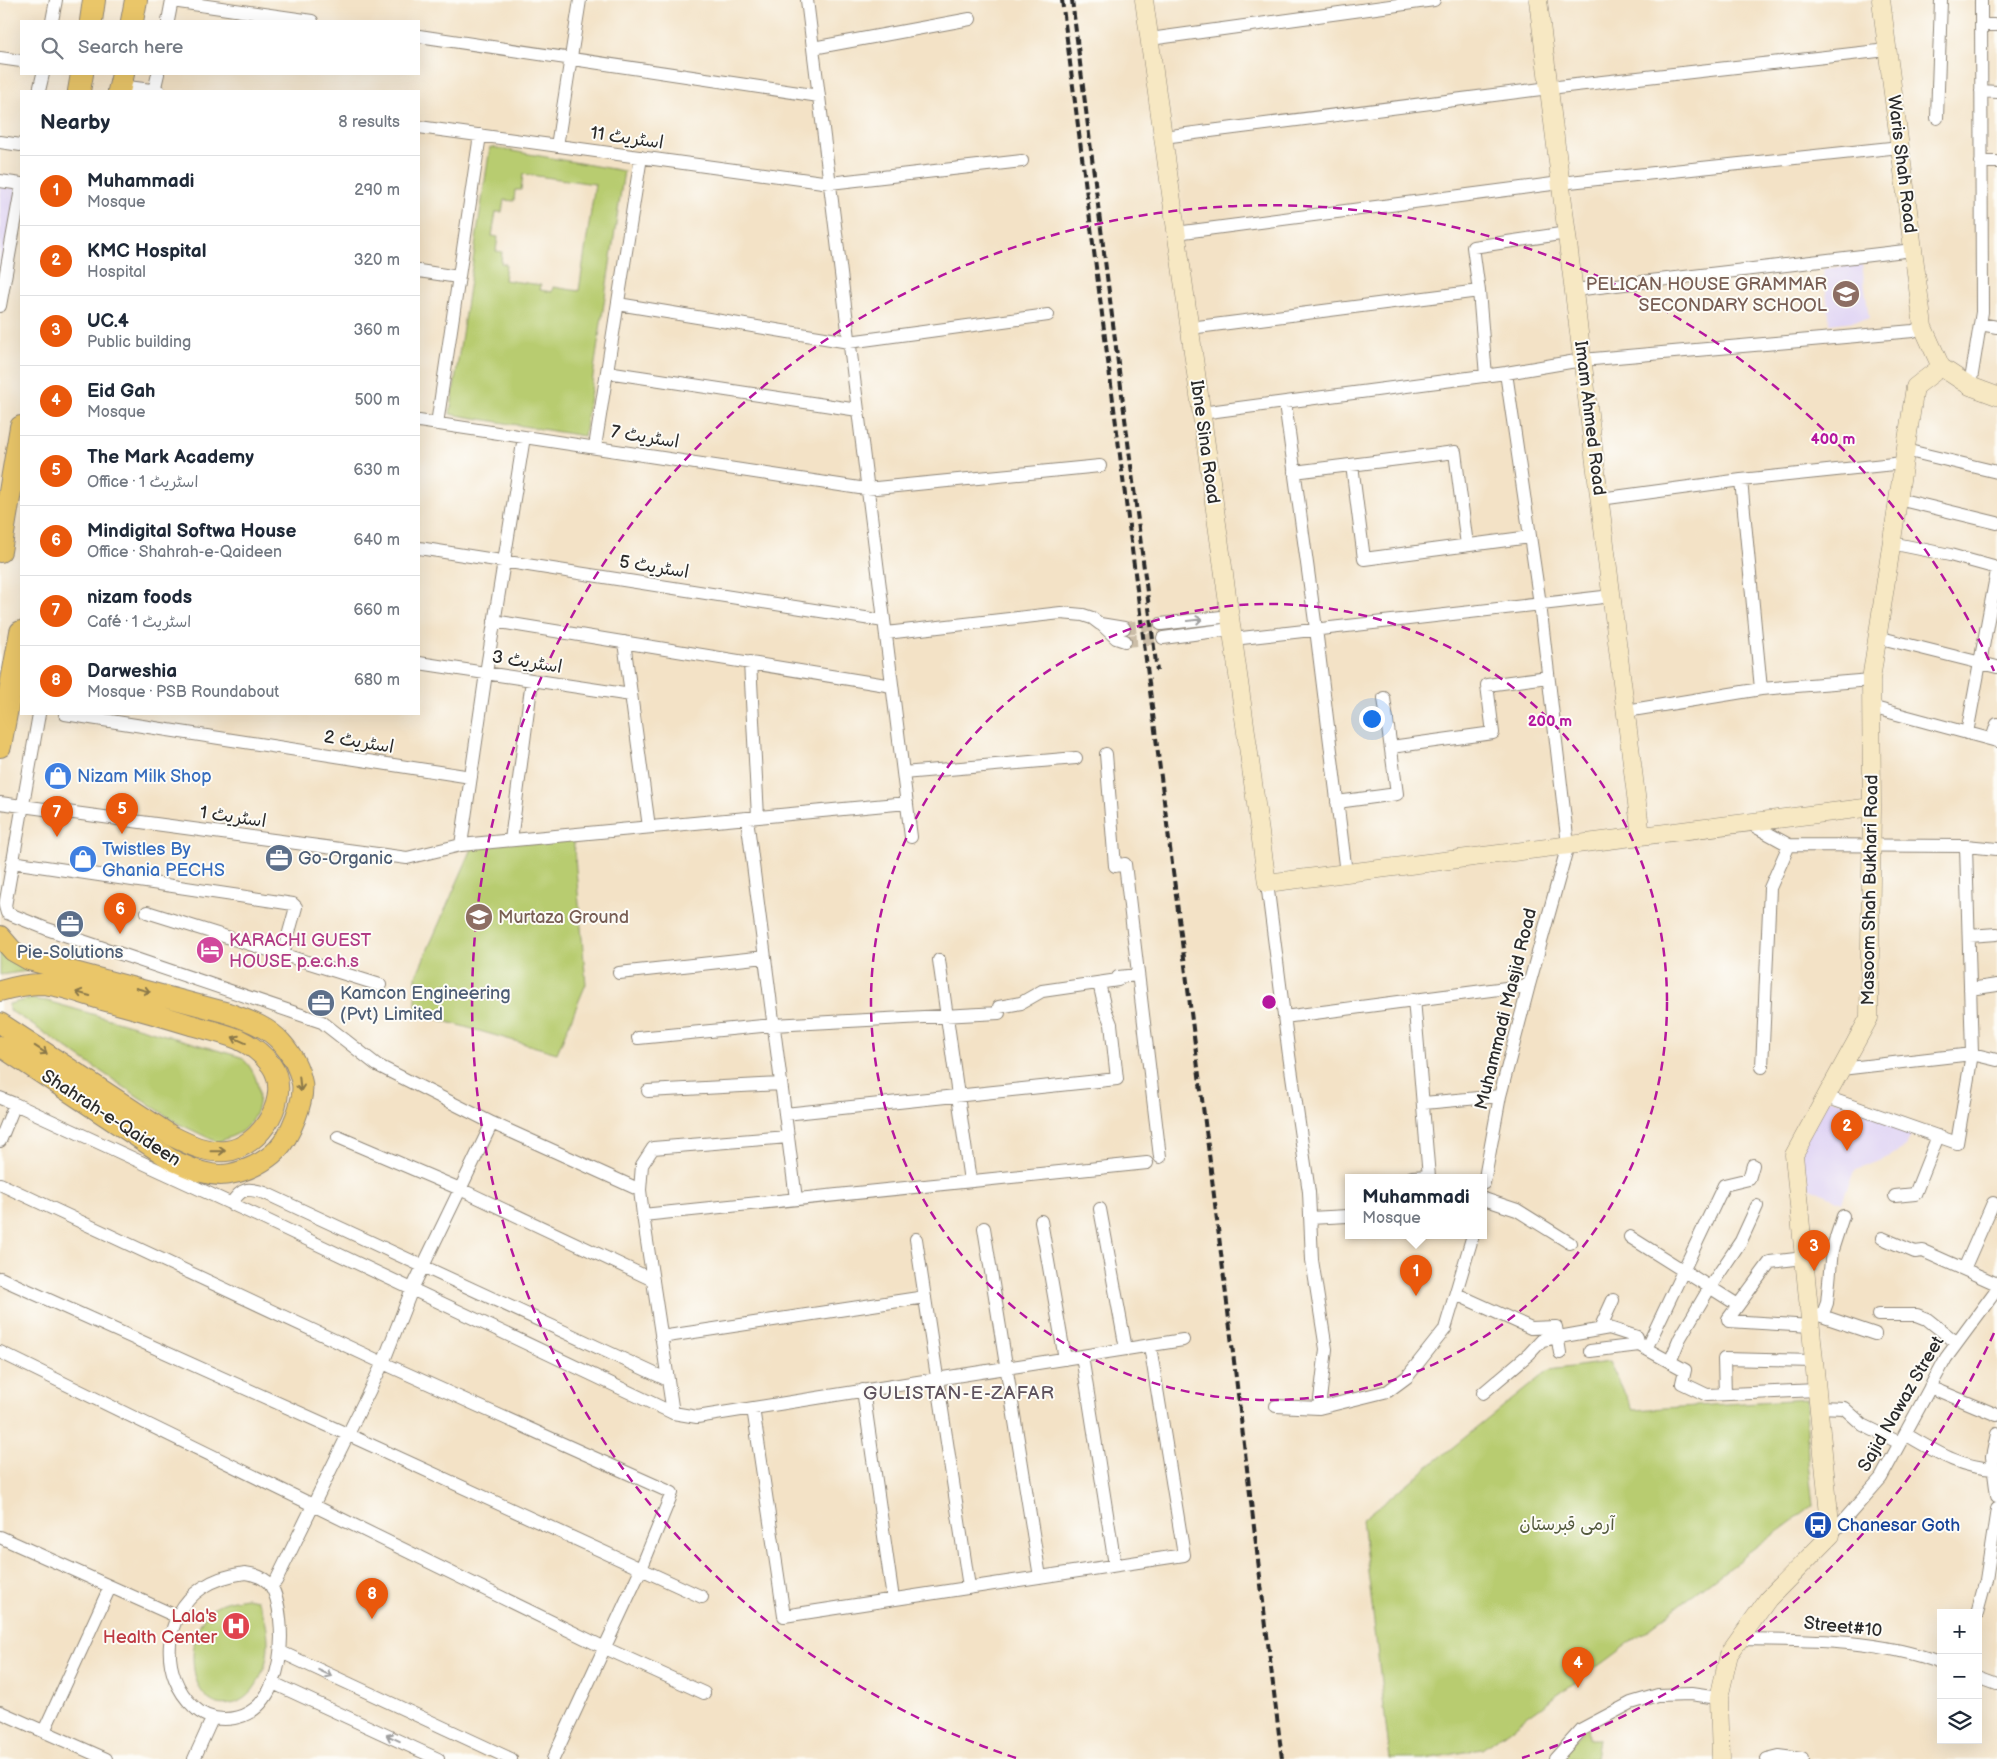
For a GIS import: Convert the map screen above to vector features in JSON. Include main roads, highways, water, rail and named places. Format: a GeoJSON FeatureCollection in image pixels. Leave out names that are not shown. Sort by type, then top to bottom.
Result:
{"type":"FeatureCollection","features":[{"type":"Feature","properties":{"kind":"highway"},"geometry":{"type":"LineString","coordinates":[[91,20],[94,0]]}},
{"type":"Feature","properties":{"kind":"highway"},"geometry":{"type":"LineString","coordinates":[[132,20],[136,0]]}},
{"type":"Feature","properties":{"kind":"highway"},"geometry":{"type":"LineString","coordinates":[[79,90],[82,75]]}},
{"type":"Feature","properties":{"kind":"highway"},"geometry":{"type":"LineString","coordinates":[[0,551],[8,457],[20,429]]}},
{"type":"Feature","properties":{"kind":"highway"},"geometry":{"type":"LineString","coordinates":[[0,746],[20,637]]}},
{"type":"Feature","properties":{"kind":"main road","name":"Shahrah-e-Qaideen"},"geometry":{"type":"LineString","coordinates":[[0,936],[13,950],[29,960],[228,1013],[259,1025],[280,1041],[294,1059],[302,1084],[299,1107],[291,1129],[278,1149],[254,1167],[229,1174],[202,1173],[165,1155],[0,1046]]}},
{"type":"Feature","properties":{"kind":"main road","name":"Shahrah-e-Qaideen"},"geometry":{"type":"LineString","coordinates":[[0,992],[22,985],[42,984],[238,1039],[256,1049],[272,1066],[278,1088],[275,1108],[263,1130],[249,1143],[228,1151],[209,1151],[192,1146],[172,1136],[0,1023]]}},
{"type":"Feature","properties":{"kind":"tunnel"},"geometry":{"type":"LineString","coordinates":[[1124,628],[1161,624]]}},
{"type":"Feature","properties":{"kind":"tunnel"},"geometry":{"type":"LineString","coordinates":[[1125,641],[1163,638]]}},
{"type":"Feature","properties":{"kind":"railway"},"geometry":{"type":"LineString","coordinates":[[1062,0],[1209,1154],[1282,1759]]}},
{"type":"Feature","properties":{"kind":"railway"},"geometry":{"type":"LineString","coordinates":[[1072,0],[1157,671]]}},
{"type":"Feature","properties":{"kind":"place","name":"PELICAN HOUSE GRAMMAR SECONDARY SCHOOL"},"geometry":{"type":"Point","coordinates":[1846,294]}},
{"type":"Feature","properties":{"kind":"place","name":"Nizam Milk Shop"},"geometry":{"type":"Point","coordinates":[58,776]}},
{"type":"Feature","properties":{"kind":"place","name":"The Mark Academy"},"geometry":{"type":"Point","coordinates":[122,834]}},
{"type":"Feature","properties":{"kind":"place","name":"nizam foods"},"geometry":{"type":"Point","coordinates":[57,837]}},
{"type":"Feature","properties":{"kind":"place","name":"Go-Organic"},"geometry":{"type":"Point","coordinates":[279,858]}},
{"type":"Feature","properties":{"kind":"place","name":"Twistles By Ghania PECHS"},"geometry":{"type":"Point","coordinates":[83,859]}},
{"type":"Feature","properties":{"kind":"place","name":"Murtaza Ground"},"geometry":{"type":"Point","coordinates":[479,917]}},
{"type":"Feature","properties":{"kind":"place","name":"Pie-Solutions"},"geometry":{"type":"Point","coordinates":[70,924]}},
{"type":"Feature","properties":{"kind":"place","name":"Mindigital Softwa House"},"geometry":{"type":"Point","coordinates":[120,934]}},
{"type":"Feature","properties":{"kind":"place","name":"KARACHI GUEST HOUSE p.e.c.h.s"},"geometry":{"type":"Point","coordinates":[210,950]}},
{"type":"Feature","properties":{"kind":"place","name":"Kamcon Engineering (Pvt) Limited"},"geometry":{"type":"Point","coordinates":[321,1003]}},
{"type":"Feature","properties":{"kind":"place","name":"KMC Hospital"},"geometry":{"type":"Point","coordinates":[1847,1151]}},
{"type":"Feature","properties":{"kind":"place","name":"UC.4"},"geometry":{"type":"Point","coordinates":[1814,1271]}},
{"type":"Feature","properties":{"kind":"place","name":"Muhammadi"},"geometry":{"type":"Point","coordinates":[1416,1296]}},
{"type":"Feature","properties":{"kind":"place","name":"Chanesar Goth"},"geometry":{"type":"Point","coordinates":[1818,1525]}},
{"type":"Feature","properties":{"kind":"place","name":"Darweshia"},"geometry":{"type":"Point","coordinates":[372,1619]}},
{"type":"Feature","properties":{"kind":"place","name":"Lala's Health Center"},"geometry":{"type":"Point","coordinates":[236,1626]}},
{"type":"Feature","properties":{"kind":"place","name":"Eid Gah"},"geometry":{"type":"Point","coordinates":[1578,1688]}},
{"type":"Feature","properties":{"kind":"district","name":"GULISTAN-E-ZAFAR"},"geometry":{"type":"Point","coordinates":[959,1393]}},
{"type":"Feature","properties":{"kind":"park label","name":"آرمی قبرستان"},"geometry":{"type":"Point","coordinates":[1567,1524]}}]}
